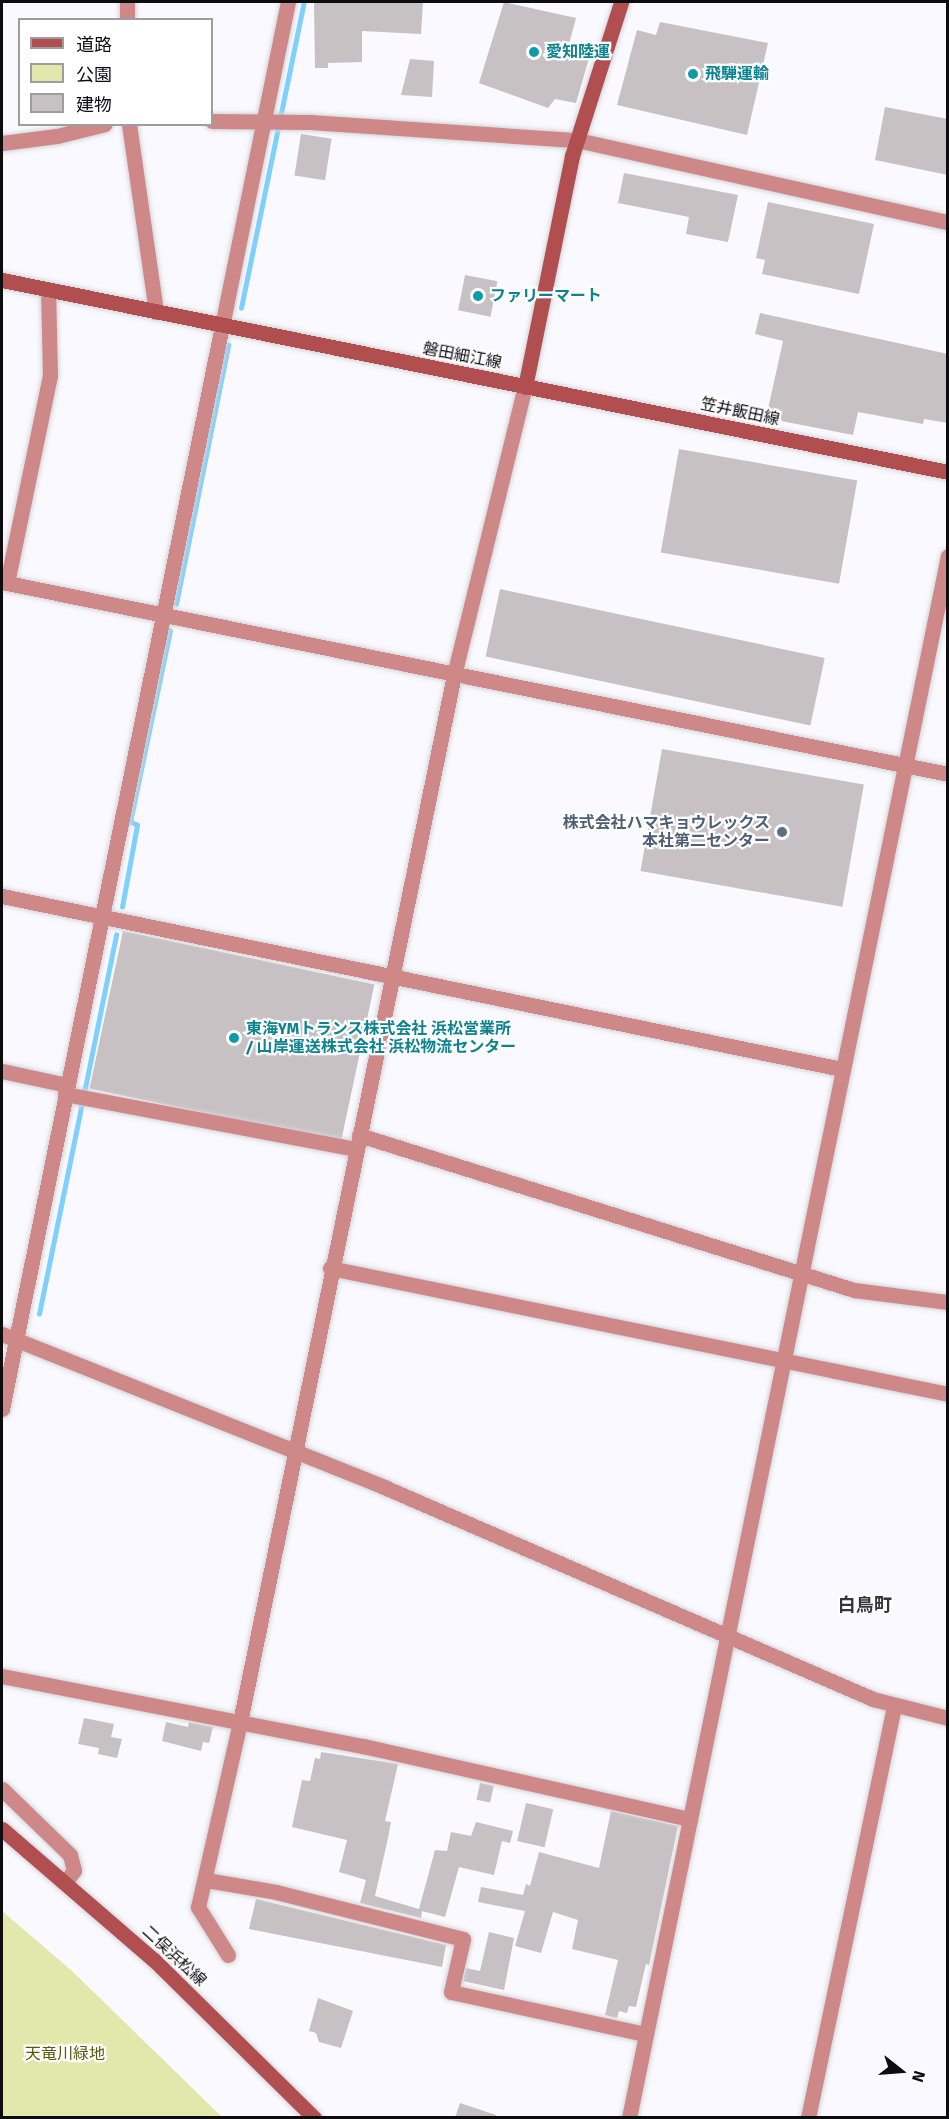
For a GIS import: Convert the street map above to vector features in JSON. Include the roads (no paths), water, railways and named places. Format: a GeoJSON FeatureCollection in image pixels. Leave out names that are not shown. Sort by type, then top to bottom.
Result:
{"type":"FeatureCollection","features":[{"type":"Feature","properties":{"kind":"main road"},"geometry":{"type":"LineString","coordinates":[[525,387],[577,140],[621,2]]}},
{"type":"Feature","properties":{"kind":"main road","name":"磐田細江線"},"geometry":{"type":"LineString","coordinates":[[2,280],[525,387]]}},
{"type":"Feature","properties":{"kind":"main road","name":"笠井飯田線"},"geometry":{"type":"LineString","coordinates":[[525,387],[948,472]]}},
{"type":"Feature","properties":{"kind":"main road","name":"二俣浜松線"},"geometry":{"type":"LineString","coordinates":[[2,1828],[154,1960],[314,2118]]}},
{"type":"Feature","properties":{"kind":"street"},"geometry":{"type":"LineString","coordinates":[[127,2],[127,18]]}},
{"type":"Feature","properties":{"kind":"street"},"geometry":{"type":"LineString","coordinates":[[2,1409],[8,1337],[75,1093],[102,917],[162,616],[266,122],[288,2]]}},
{"type":"Feature","properties":{"kind":"street"},"geometry":{"type":"LineString","coordinates":[[213,121],[286,123],[577,140],[948,222]]}},
{"type":"Feature","properties":{"kind":"street"},"geometry":{"type":"LineString","coordinates":[[2,143],[57,136],[97,126]]}},
{"type":"Feature","properties":{"kind":"street"},"geometry":{"type":"LineString","coordinates":[[129,126],[156,312]]}},
{"type":"Feature","properties":{"kind":"street"},"geometry":{"type":"LineString","coordinates":[[48,291],[50,376],[4,583],[948,774]]}},
{"type":"Feature","properties":{"kind":"street"},"geometry":{"type":"LineString","coordinates":[[228,1955],[198,1907],[206,1880],[240,1722],[330,1268],[454,675],[525,387]]}},
{"type":"Feature","properties":{"kind":"street"},"geometry":{"type":"LineString","coordinates":[[629,2118],[948,556]]}},
{"type":"Feature","properties":{"kind":"street"},"geometry":{"type":"LineString","coordinates":[[2,896],[390,979],[842,1069]]}},
{"type":"Feature","properties":{"kind":"street"},"geometry":{"type":"LineString","coordinates":[[2,1071],[75,1093],[358,1142],[652,1224],[800,1275],[854,1290],[948,1302]]}},
{"type":"Feature","properties":{"kind":"street"},"geometry":{"type":"LineString","coordinates":[[330,1268],[948,1394]]}},
{"type":"Feature","properties":{"kind":"street"},"geometry":{"type":"LineString","coordinates":[[8,1337],[294,1450],[894,1705],[948,1718]]}},
{"type":"Feature","properties":{"kind":"street"},"geometry":{"type":"LineString","coordinates":[[2,1676],[240,1722],[690,1819]]}},
{"type":"Feature","properties":{"kind":"street"},"geometry":{"type":"LineString","coordinates":[[808,2118],[894,1705]]}},
{"type":"Feature","properties":{"kind":"street"},"geometry":{"type":"LineString","coordinates":[[2,1789],[70,1855],[74,1870],[66,1882]]}},
{"type":"Feature","properties":{"kind":"street"},"geometry":{"type":"LineString","coordinates":[[206,1880],[276,1892],[463,1939],[451,1992],[646,2034]]}},
{"type":"Feature","properties":{"kind":"waterway"},"geometry":{"type":"LineString","coordinates":[[241,308],[304,2]]}},
{"type":"Feature","properties":{"kind":"waterway"},"geometry":{"type":"LineString","coordinates":[[176,604],[228,345]]}},
{"type":"Feature","properties":{"kind":"waterway"},"geometry":{"type":"LineString","coordinates":[[122,907],[137,825],[130,822],[170,631]]}},
{"type":"Feature","properties":{"kind":"waterway"},"geometry":{"type":"LineString","coordinates":[[39,1314],[116,935]]}},
{"type":"Feature","properties":{"kind":"place","name":"愛知陸運"},"geometry":{"type":"Point","coordinates":[534,52]}},
{"type":"Feature","properties":{"kind":"place","name":"飛騨運輸"},"geometry":{"type":"Point","coordinates":[693,74]}},
{"type":"Feature","properties":{"kind":"place","name":"ファリーマート"},"geometry":{"type":"Point","coordinates":[478,296]}},
{"type":"Feature","properties":{"kind":"place","name":"株式会社ハマキョウレックス 本社第二センター"},"geometry":{"type":"Point","coordinates":[782,832]}},
{"type":"Feature","properties":{"kind":"place","name":"東海YMトランス株式会社 浜松営業所 / 山岸運送株式会社 浜松物流センター"},"geometry":{"type":"Point","coordinates":[234,1038]}},
{"type":"Feature","properties":{"kind":"district","name":"白鳥町"},"geometry":{"type":"Point","coordinates":[865,1605]}},
{"type":"Feature","properties":{"kind":"park label","name":"天竜川緑地"},"geometry":{"type":"Point","coordinates":[65,2054]}}]}
